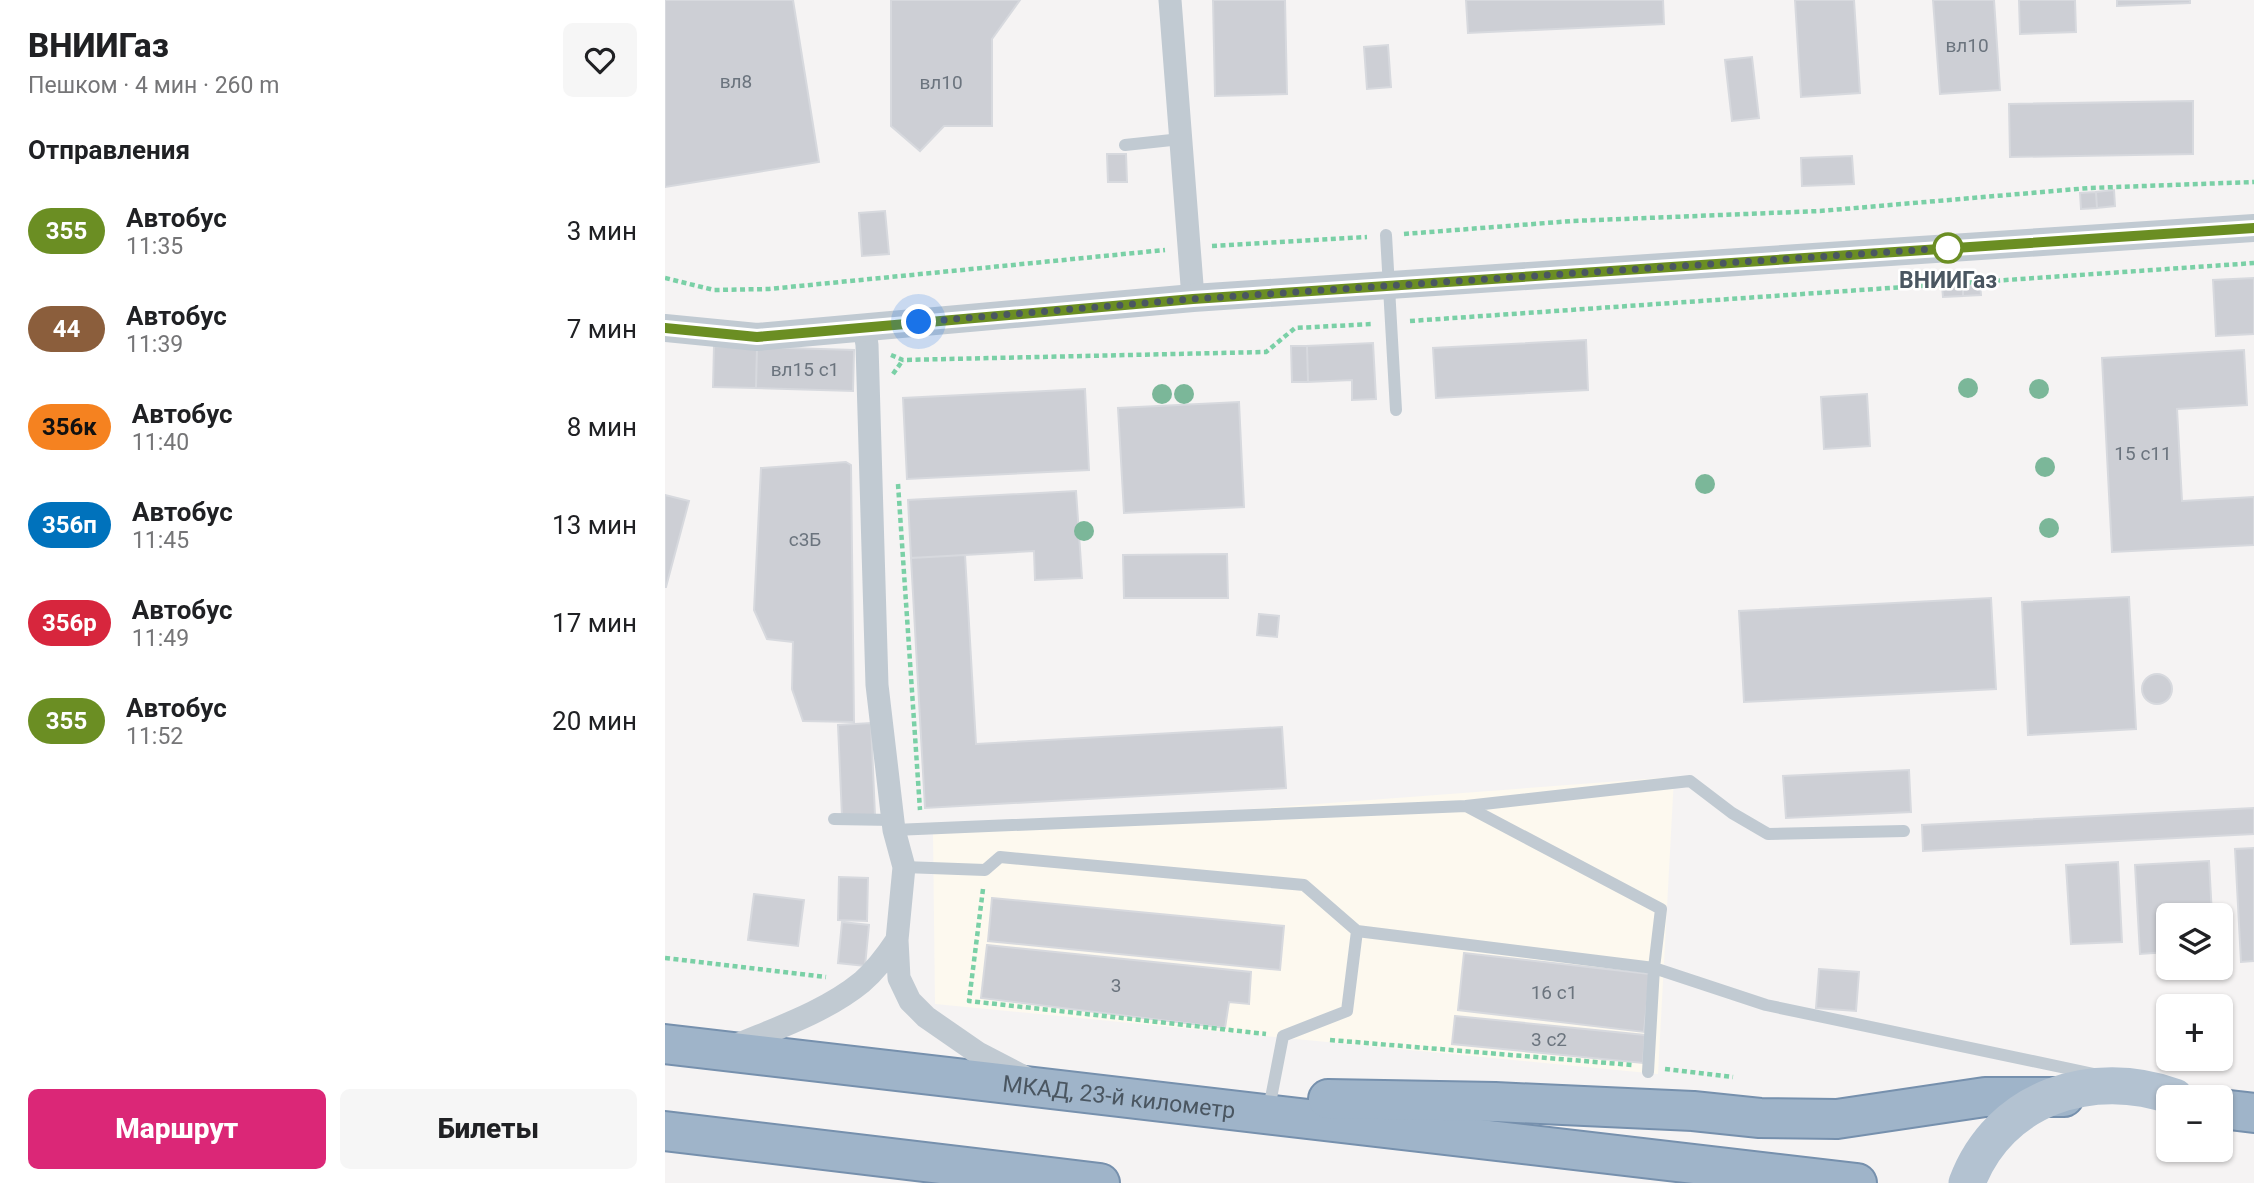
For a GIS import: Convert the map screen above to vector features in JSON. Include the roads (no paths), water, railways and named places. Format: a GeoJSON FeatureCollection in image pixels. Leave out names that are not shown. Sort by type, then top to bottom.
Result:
{"type":"FeatureCollection","features":[{"type":"Feature","properties":{"kind":"highway","name":"МКАД, 23-й километр"},"geometry":{"type":"LineString","coordinates":[[665,1044],[1857,1183]]}},
{"type":"Feature","properties":{"kind":"highway"},"geometry":{"type":"LineString","coordinates":[[1155,1100],[1272,1098],[1495,1102],[1693,1111],[1760,1118],[1837,1119],[1985,1097],[2060,1097],[2156,1104]]}},
{"type":"Feature","properties":{"kind":"highway"},"geometry":{"type":"LineString","coordinates":[[2233,1110],[2254,1113]]}},
{"type":"Feature","properties":{"kind":"highway"},"geometry":{"type":"LineString","coordinates":[[665,1131],[1100,1183]]}},
{"type":"Feature","properties":{"kind":"main road"},"geometry":{"type":"LineString","coordinates":[[1967,1183],[1984,1150],[2002,1129],[2048,1098],[2074,1089],[2101,1085],[2129,1085],[2156,1090]]}},
{"type":"Feature","properties":{"kind":"street"},"geometry":{"type":"LineString","coordinates":[[1170,0],[1193,299]]}},
{"type":"Feature","properties":{"kind":"street"},"geometry":{"type":"LineString","coordinates":[[665,328],[757,337],[865,336],[1193,299],[2254,228]]}},
{"type":"Feature","properties":{"kind":"street"},"geometry":{"type":"LineString","coordinates":[[865,336],[877,685],[894,825],[904,867],[897,940],[899,978],[911,1001],[926,1017],[978,1053],[1042,1087]]}},
{"type":"Feature","properties":{"kind":"street"},"geometry":{"type":"LineString","coordinates":[[725,1050],[825,1006],[862,982],[882,962],[897,940]]}},
{"type":"Feature","properties":{"kind":"lane"},"geometry":{"type":"LineString","coordinates":[[1125,145],[1181,139]]}},
{"type":"Feature","properties":{"kind":"lane"},"geometry":{"type":"LineString","coordinates":[[1386,235],[1396,410]]}},
{"type":"Feature","properties":{"kind":"lane"},"geometry":{"type":"LineString","coordinates":[[834,819],[921,829],[1466,806],[1690,781],[1731,813],[1768,834],[1904,831]]}},
{"type":"Feature","properties":{"kind":"lane"},"geometry":{"type":"LineString","coordinates":[[1466,806],[1661,909],[1654,968],[1648,1072]]}},
{"type":"Feature","properties":{"kind":"lane"},"geometry":{"type":"LineString","coordinates":[[904,867],[985,870],[999,857],[1304,885],[1357,931],[1654,968],[1766,1005],[2127,1081],[2156,1090]]}},
{"type":"Feature","properties":{"kind":"lane"},"geometry":{"type":"LineString","coordinates":[[1272,1098],[1283,1035],[1347,1011],[1357,931]]}},
{"type":"Feature","properties":{"kind":"place","name":"ВНИИГаз"},"geometry":{"type":"Point","coordinates":[1948,248]}}]}
